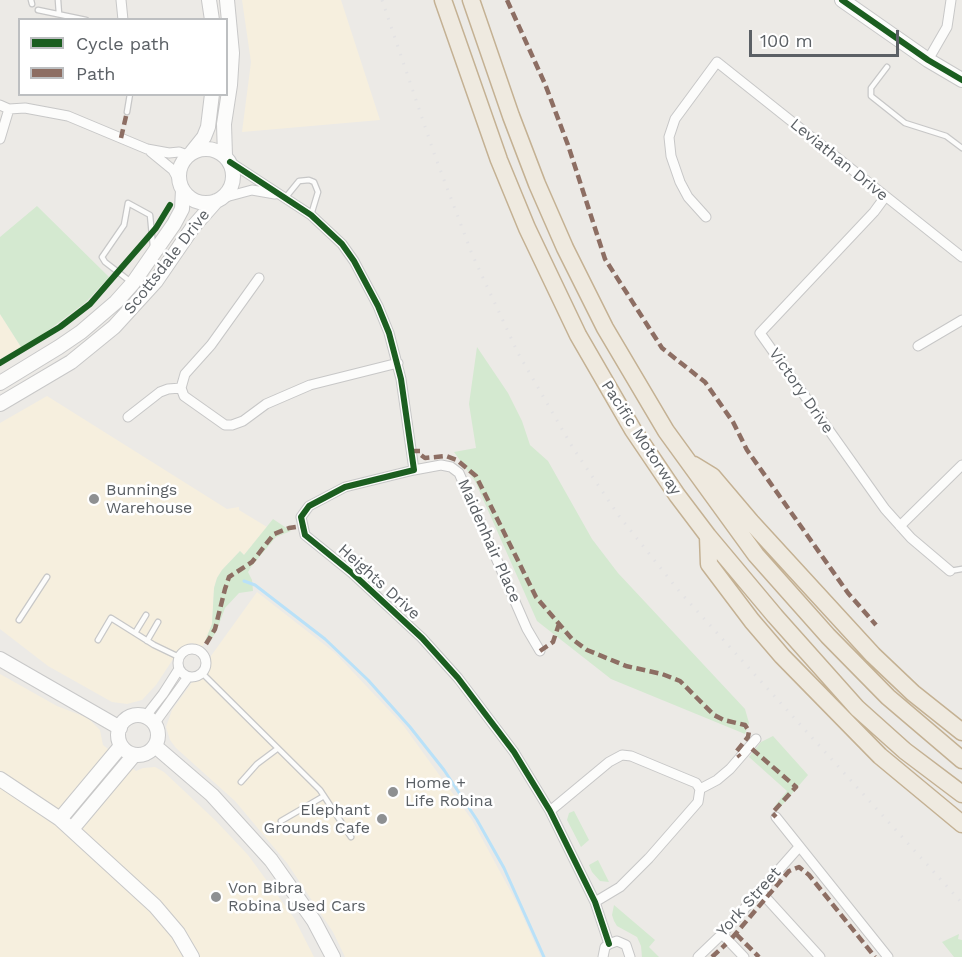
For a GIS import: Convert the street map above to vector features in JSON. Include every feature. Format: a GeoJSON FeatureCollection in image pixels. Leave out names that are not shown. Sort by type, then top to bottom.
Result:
{"type":"FeatureCollection","features":[{"type":"Feature","properties":{"kind":"highway","name":"Pacific Motorway"},"geometry":{"type":"LineString","coordinates":[[443,0],[499,160],[549,279],[578,335],[633,430],[708,536],[857,708],[904,752],[962,794]]}},
{"type":"Feature","properties":{"kind":"highway","name":"Pacific Motorway"},"geometry":{"type":"LineString","coordinates":[[471,0],[537,184],[565,248],[605,328],[642,393],[686,461],[756,555],[828,636],[888,697],[962,760]]}},
{"type":"Feature","properties":{"kind":"highway"},"geometry":{"type":"LineString","coordinates":[[686,461],[712,476],[873,655],[913,693],[962,732]]}},
{"type":"Feature","properties":{"kind":"highway"},"geometry":{"type":"LineString","coordinates":[[708,536],[710,564],[782,657],[880,756],[962,824]]}},
{"type":"Feature","properties":{"kind":"main road"},"geometry":{"type":"LineString","coordinates":[[209,0],[212,18]]}},
{"type":"Feature","properties":{"kind":"main road"},"geometry":{"type":"LineString","coordinates":[[212,96],[208,127],[204,137],[181,163],[178,173],[181,186],[189,197],[207,203],[219,199],[229,190],[233,182],[234,171],[228,159],[224,124],[232,53],[227,0]]}},
{"type":"Feature","properties":{"kind":"main road"},"geometry":{"type":"LineString","coordinates":[[842,0],[928,60],[962,80]]}},
{"type":"Feature","properties":{"kind":"main road"},"geometry":{"type":"LineString","coordinates":[[190,153],[204,149],[215,151],[228,159]]}},
{"type":"Feature","properties":{"kind":"main road","name":"Scottsdale Drive"},"geometry":{"type":"LineString","coordinates":[[0,383],[81,332],[116,302],[154,255],[182,209],[181,186]]}},
{"type":"Feature","properties":{"kind":"main road","name":"Scottsdale Drive"},"geometry":{"type":"LineString","coordinates":[[0,404],[71,362],[114,327],[156,281],[193,227],[219,199]]}},
{"type":"Feature","properties":{"kind":"main road"},"geometry":{"type":"LineString","coordinates":[[0,652],[36,679]]}},
{"type":"Feature","properties":{"kind":"main road"},"geometry":{"type":"LineString","coordinates":[[0,659],[120,728]]}},
{"type":"Feature","properties":{"kind":"main road"},"geometry":{"type":"LineString","coordinates":[[130,717],[150,721],[158,735],[154,746],[144,754],[134,754],[121,746],[118,737],[120,728],[130,717]]}},
{"type":"Feature","properties":{"kind":"main road"},"geometry":{"type":"LineString","coordinates":[[60,819],[121,746]]}},
{"type":"Feature","properties":{"kind":"main road"},"geometry":{"type":"LineString","coordinates":[[154,746],[212,795],[271,860],[314,921],[333,957]]}},
{"type":"Feature","properties":{"kind":"main road"},"geometry":{"type":"LineString","coordinates":[[72,830],[134,754]]}},
{"type":"Feature","properties":{"kind":"main road"},"geometry":{"type":"LineString","coordinates":[[0,779],[60,819],[155,906],[178,933],[192,957]]}},
{"type":"Feature","properties":{"kind":"street"},"geometry":{"type":"LineString","coordinates":[[121,0],[123,18]]}},
{"type":"Feature","properties":{"kind":"street"},"geometry":{"type":"LineString","coordinates":[[928,60],[947,27],[951,0]]}},
{"type":"Feature","properties":{"kind":"street","name":"Leviathan Drive"},"geometry":{"type":"LineString","coordinates":[[706,217],[688,197],[680,182],[671,156],[669,137],[675,118],[717,62],[962,256]]}},
{"type":"Feature","properties":{"kind":"street"},"geometry":{"type":"LineString","coordinates":[[0,139],[4,107],[25,108],[68,116],[147,149],[173,170],[181,186]]}},
{"type":"Feature","properties":{"kind":"street"},"geometry":{"type":"LineString","coordinates":[[147,149],[190,153]]}},
{"type":"Feature","properties":{"kind":"street"},"geometry":{"type":"LineString","coordinates":[[228,159],[311,215],[335,236],[354,261],[378,306],[398,363],[414,470]]}},
{"type":"Feature","properties":{"kind":"street"},"geometry":{"type":"LineString","coordinates":[[219,199],[252,190],[286,197]]}},
{"type":"Feature","properties":{"kind":"street","name":"Victory Drive"},"geometry":{"type":"LineString","coordinates":[[885,197],[874,212],[760,333],[885,509],[900,526]]}},
{"type":"Feature","properties":{"kind":"street"},"geometry":{"type":"LineString","coordinates":[[259,278],[211,345],[185,374],[181,388],[184,396],[225,425],[243,421],[266,404],[310,385],[398,363]]}},
{"type":"Feature","properties":{"kind":"street"},"geometry":{"type":"LineString","coordinates":[[918,346],[962,320]]}},
{"type":"Feature","properties":{"kind":"street"},"geometry":{"type":"LineString","coordinates":[[128,417],[160,392],[181,388]]}},
{"type":"Feature","properties":{"kind":"street","name":"Maidenhair Place"},"geometry":{"type":"LineString","coordinates":[[414,470],[441,465],[451,467],[459,473],[527,629],[540,651]]}},
{"type":"Feature","properties":{"kind":"street"},"geometry":{"type":"LineString","coordinates":[[950,571],[900,526],[962,465]]}},
{"type":"Feature","properties":{"kind":"street","name":"Heights Drive"},"geometry":{"type":"LineString","coordinates":[[414,470],[345,487],[309,506],[301,517],[305,535],[381,598],[422,638],[458,678],[514,752],[550,811],[595,902],[609,944]]}},
{"type":"Feature","properties":{"kind":"street"},"geometry":{"type":"LineString","coordinates":[[189,650],[201,652],[206,660],[204,670],[188,677],[150,721],[179,669],[179,657],[189,650]]}},
{"type":"Feature","properties":{"kind":"street"},"geometry":{"type":"LineString","coordinates":[[179,669],[188,677]]}},
{"type":"Feature","properties":{"kind":"street"},"geometry":{"type":"LineString","coordinates":[[700,789],[717,780],[730,769],[756,739]]}},
{"type":"Feature","properties":{"kind":"street"},"geometry":{"type":"LineString","coordinates":[[550,811],[609,762],[622,755],[630,756],[696,783],[700,789],[698,802],[650,858],[620,887],[595,902]]}},
{"type":"Feature","properties":{"kind":"street"},"geometry":{"type":"LineString","coordinates":[[776,817],[888,957]]}},
{"type":"Feature","properties":{"kind":"street","name":"York Street"},"geometry":{"type":"LineString","coordinates":[[698,957],[722,934],[799,847]]}},
{"type":"Feature","properties":{"kind":"street"},"geometry":{"type":"LineString","coordinates":[[759,890],[820,957]]}},
{"type":"Feature","properties":{"kind":"street"},"geometry":{"type":"LineString","coordinates":[[722,934],[744,957]]}},
{"type":"Feature","properties":{"kind":"street"},"geometry":{"type":"LineString","coordinates":[[603,957],[605,947],[613,942],[622,942],[628,948],[630,957]]}},
{"type":"Feature","properties":{"kind":"lane"},"geometry":{"type":"LineString","coordinates":[[58,0],[59,14]]}},
{"type":"Feature","properties":{"kind":"lane"},"geometry":{"type":"LineString","coordinates":[[38,10],[77,18]]}},
{"type":"Feature","properties":{"kind":"lane"},"geometry":{"type":"LineString","coordinates":[[887,67],[871,88],[871,96],[905,123],[946,136],[962,148]]}},
{"type":"Feature","properties":{"kind":"lane"},"geometry":{"type":"LineString","coordinates":[[127,112],[130,96]]}},
{"type":"Feature","properties":{"kind":"lane"},"geometry":{"type":"LineString","coordinates":[[286,197],[299,181],[314,182],[318,192],[311,215]]}},
{"type":"Feature","properties":{"kind":"lane"},"geometry":{"type":"LineString","coordinates":[[133,283],[105,262],[102,257],[124,225],[128,203],[150,215],[154,255]]}},
{"type":"Feature","properties":{"kind":"lane"},"geometry":{"type":"LineString","coordinates":[[950,571],[962,569]]}},
{"type":"Feature","properties":{"kind":"lane"},"geometry":{"type":"LineString","coordinates":[[19,620],[47,577]]}},
{"type":"Feature","properties":{"kind":"lane"},"geometry":{"type":"LineString","coordinates":[[135,633],[146,615]]}},
{"type":"Feature","properties":{"kind":"lane"},"geometry":{"type":"LineString","coordinates":[[98,640],[111,618],[147,641],[179,657]]}},
{"type":"Feature","properties":{"kind":"lane"},"geometry":{"type":"LineString","coordinates":[[147,641],[158,622]]}},
{"type":"Feature","properties":{"kind":"lane"},"geometry":{"type":"LineString","coordinates":[[201,673],[324,796],[351,837]]}},
{"type":"Feature","properties":{"kind":"lane"},"geometry":{"type":"LineString","coordinates":[[241,782],[257,764],[277,749]]}},
{"type":"Feature","properties":{"kind":"lane"},"geometry":{"type":"LineString","coordinates":[[281,821],[324,796]]}},
{"type":"Feature","properties":{"kind":"shaded area"},"geometry":{"type":"Polygon","coordinates":[[[242,0],[341,0],[380,120],[242,132],[251,62],[242,0]]]}},
{"type":"Feature","properties":{"kind":"shaded area"},"geometry":{"type":"Polygon","coordinates":[[[0,314],[21,347],[0,359],[0,314]]]}},
{"type":"Feature","properties":{"kind":"shaded area"},"geometry":{"type":"Polygon","coordinates":[[[47,396],[227,509],[239,507],[239,510],[267,527],[244,555],[240,551],[217,578],[214,588],[212,624],[203,646],[191,643],[181,647],[156,685],[142,700],[127,704],[112,702],[48,666],[0,629],[0,423],[47,396]]]}},
{"type":"Feature","properties":{"kind":"shaded area"},"geometry":{"type":"Polygon","coordinates":[[[257,592],[335,653],[403,725],[472,820],[518,905],[541,957],[345,957],[333,932],[287,863],[235,801],[176,748],[170,740],[166,727],[172,710],[257,592]]]}},
{"type":"Feature","properties":{"kind":"shaded area"},"geometry":{"type":"Polygon","coordinates":[[[0,674],[57,706],[88,718],[100,730],[103,745],[136,771],[155,767],[164,772],[248,855],[294,918],[314,957],[0,957],[0,674]]]}},
{"type":"Feature","properties":{"kind":"green space"},"geometry":{"type":"Polygon","coordinates":[[[37,206],[109,277],[86,302],[42,335],[21,347],[0,314],[0,237],[37,206]]]}},
{"type":"Feature","properties":{"kind":"green space"},"geometry":{"type":"Polygon","coordinates":[[[477,347],[508,393],[522,421],[530,445],[548,461],[592,539],[618,573],[745,709],[749,723],[745,734],[611,679],[537,621],[475,481],[454,452],[476,448],[469,404],[477,347]]]}},
{"type":"Feature","properties":{"kind":"green space"},"geometry":{"type":"Polygon","coordinates":[[[273,519],[291,531],[276,537],[251,567],[248,572],[252,580],[253,591],[239,593],[225,608],[216,632],[208,644],[205,641],[212,624],[214,588],[217,578],[240,551],[244,555],[273,519]]]}},
{"type":"Feature","properties":{"kind":"green space"},"geometry":{"type":"Polygon","coordinates":[[[773,736],[808,775],[777,811],[774,807],[787,791],[749,757],[761,742],[773,736]]]}},
{"type":"Feature","properties":{"kind":"green space"},"geometry":{"type":"Polygon","coordinates":[[[574,811],[589,840],[581,847],[567,820],[569,813],[574,811]]]}},
{"type":"Feature","properties":{"kind":"green space"},"geometry":{"type":"Polygon","coordinates":[[[598,860],[609,882],[600,881],[592,872],[589,865],[598,860]]]}},
{"type":"Feature","properties":{"kind":"green space"},"geometry":{"type":"Polygon","coordinates":[[[614,905],[655,940],[649,947],[659,957],[642,957],[637,937],[617,926],[614,921],[612,915],[614,905]]]}},
{"type":"Feature","properties":{"kind":"green space"},"geometry":{"type":"Polygon","coordinates":[[[959,934],[958,939],[962,940],[962,957],[954,957],[942,942],[959,934]]]}},
{"type":"Feature","properties":{"kind":"waterway"},"geometry":{"type":"LineString","coordinates":[[244,581],[255,585],[325,639],[368,680],[410,727],[444,770],[477,820],[504,868],[544,957]]}},
{"type":"Feature","properties":{"kind":"railway"},"geometry":{"type":"LineString","coordinates":[[382,0],[435,156],[472,254],[518,353],[573,448],[619,516],[679,591],[962,903]]}},
{"type":"Feature","properties":{"kind":"marked path"},"geometry":{"type":"LineString","coordinates":[[507,0],[545,84],[568,145],[605,259],[662,348],[705,382],[733,422],[747,450],[848,593],[876,625]]}},
{"type":"Feature","properties":{"kind":"marked path"},"geometry":{"type":"LineString","coordinates":[[121,138],[127,112]]}},
{"type":"Feature","properties":{"kind":"marked path"},"geometry":{"type":"LineString","coordinates":[[411,451],[420,451],[425,458],[446,456],[457,460],[476,476],[536,597],[572,639],[587,650],[626,666],[662,674],[680,681],[714,715],[745,725],[749,731],[748,737],[736,752],[740,757]]}},
{"type":"Feature","properties":{"kind":"marked path"},"geometry":{"type":"LineString","coordinates":[[206,644],[215,629],[229,577],[252,562],[274,534],[302,526]]}},
{"type":"Feature","properties":{"kind":"marked path"},"geometry":{"type":"LineString","coordinates":[[540,651],[553,642],[559,624]]}},
{"type":"Feature","properties":{"kind":"marked path"},"geometry":{"type":"LineString","coordinates":[[752,749],[796,787],[772,813],[776,817]]}},
{"type":"Feature","properties":{"kind":"marked path"},"geometry":{"type":"LineString","coordinates":[[732,938],[789,871],[799,867],[809,875],[875,957]]}},
{"type":"Feature","properties":{"kind":"marked path"},"geometry":{"type":"LineString","coordinates":[[736,934],[759,957]]}},
{"type":"Feature","properties":{"kind":"marked path"},"geometry":{"type":"LineString","coordinates":[[712,957],[726,944]]}},
{"type":"Feature","properties":{"kind":"cycle path"},"geometry":{"type":"LineString","coordinates":[[842,0],[928,60],[962,80]]}},
{"type":"Feature","properties":{"kind":"cycle path"},"geometry":{"type":"LineString","coordinates":[[230,162],[311,215],[342,244],[354,261],[378,306],[389,333],[401,379],[414,470],[345,487],[309,506],[301,517],[305,535],[352,573],[422,638],[458,678],[514,752],[550,811],[595,902],[609,944]]}},
{"type":"Feature","properties":{"kind":"cycle path"},"geometry":{"type":"LineString","coordinates":[[0,363],[60,327],[90,304],[156,228],[170,205]]}},
{"type":"Feature","properties":{"kind":"place","name":"Bunnings Warehouse"},"geometry":{"type":"Point","coordinates":[94,499]}},
{"type":"Feature","properties":{"kind":"place","name":"Home + Life Robina"},"geometry":{"type":"Point","coordinates":[393,792]}},
{"type":"Feature","properties":{"kind":"place","name":"Elephant Grounds Cafe"},"geometry":{"type":"Point","coordinates":[382,819]}},
{"type":"Feature","properties":{"kind":"place","name":"Von Bibra Robina Used Cars"},"geometry":{"type":"Point","coordinates":[216,897]}}]}
